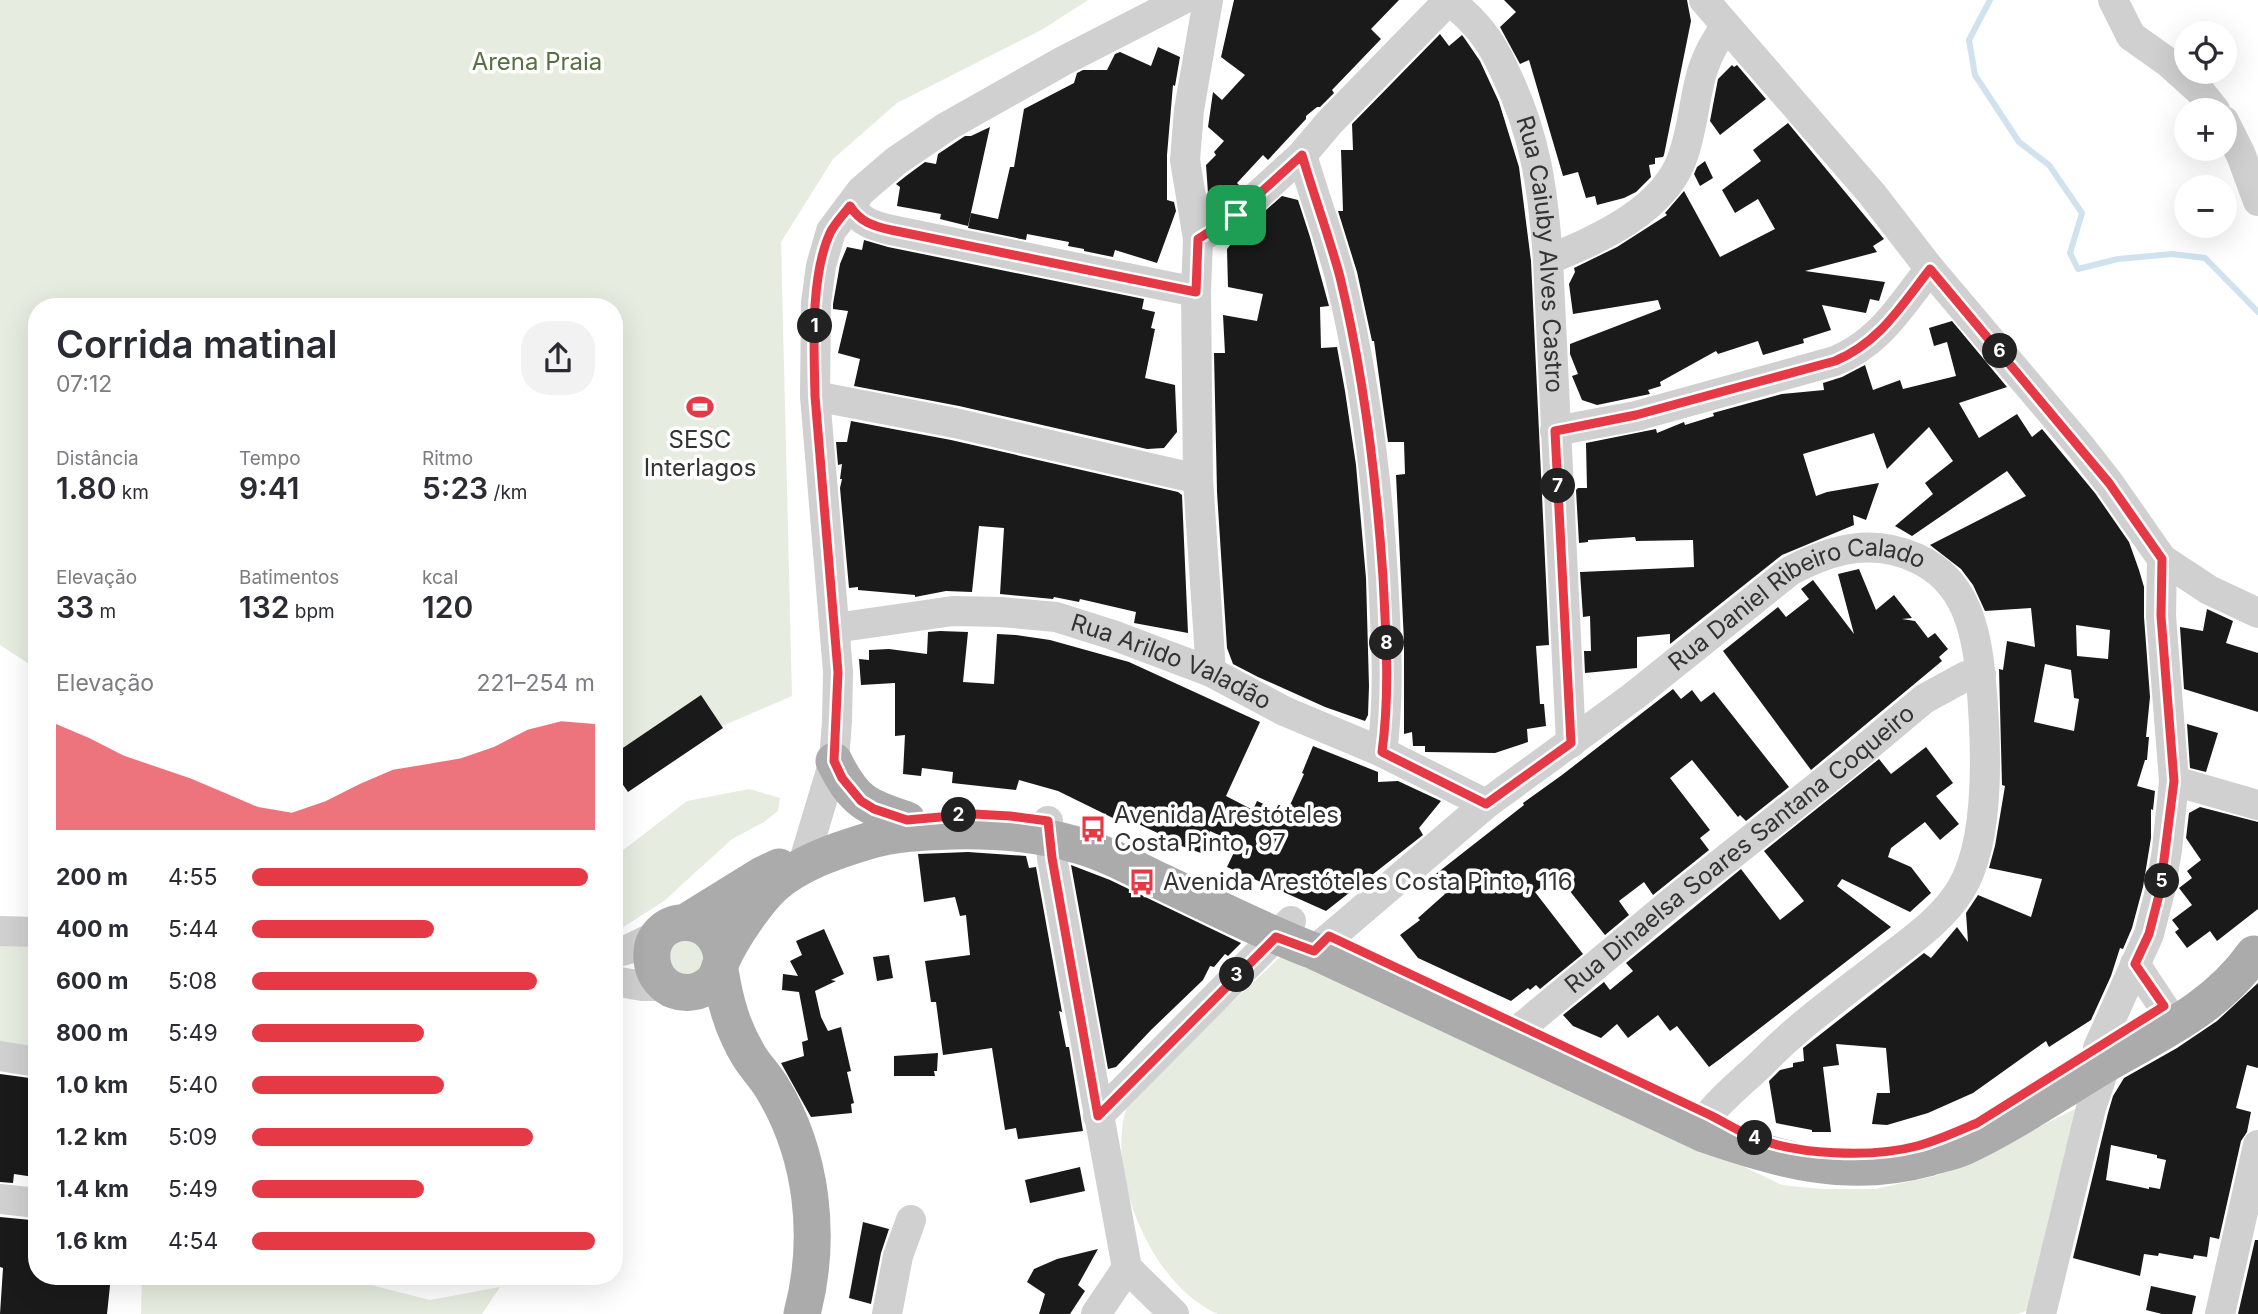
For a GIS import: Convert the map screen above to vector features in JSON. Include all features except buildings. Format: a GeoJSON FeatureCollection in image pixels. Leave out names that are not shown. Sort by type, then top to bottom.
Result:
{"type":"FeatureCollection","features":[{"type":"Feature","properties":{"kind":"main road"},"geometry":{"type":"LineString","coordinates":[[834,761],[849,788],[861,801],[874,809],[907,820]]}},
{"type":"Feature","properties":{"kind":"main road"},"geometry":{"type":"LineString","coordinates":[[750,1058],[694,1011],[654,970],[652,951],[673,928],[762,875],[873,827],[907,820],[974,814],[1010,816],[1049,830]]}},
{"type":"Feature","properties":{"kind":"main road"},"geometry":{"type":"LineString","coordinates":[[670,988],[683,993],[701,990],[716,978],[740,931],[770,889],[822,851],[908,833],[973,830],[1084,831],[1127,848],[1283,929],[1321,944],[1707,1125],[1803,1149],[1861,1153],[1889,1152],[1920,1146],[1977,1123],[2097,1065],[2256,953]]}},
{"type":"Feature","properties":{"kind":"main road"},"geometry":{"type":"LineString","coordinates":[[673,928],[705,927],[713,933],[722,951],[721,965],[734,1029],[750,1058],[771,1085],[805,1166],[811,1207],[813,1252],[802,1314]]}},
{"type":"Feature","properties":{"kind":"street"},"geometry":{"type":"LineString","coordinates":[[822,851],[839,800],[834,761],[838,672],[815,396],[816,303],[821,266],[831,232],[861,191],[896,161],[946,127],[1063,61],[1182,0]]}},
{"type":"Feature","properties":{"kind":"street"},"geometry":{"type":"LineString","coordinates":[[1208,0],[1189,110],[1185,160],[1198,239],[1198,479],[1211,671]]}},
{"type":"Feature","properties":{"kind":"street"},"geometry":{"type":"LineString","coordinates":[[1198,239],[1236,215],[1302,155],[1329,123],[1449,0]]}},
{"type":"Feature","properties":{"kind":"street","name":"Rua Caiuby Alves Castro"},"geometry":{"type":"LineString","coordinates":[[1449,0],[1474,22],[1488,40],[1517,95],[1538,166],[1545,209],[1548,260],[1571,743]]}},
{"type":"Feature","properties":{"kind":"street"},"geometry":{"type":"LineString","coordinates":[[1704,0],[1872,194],[1930,269],[2087,455],[2162,559],[2210,590],[2258,613]]}},
{"type":"Feature","properties":{"kind":"street"},"geometry":{"type":"LineString","coordinates":[[2113,0],[2131,36],[2169,63],[2205,98]]}},
{"type":"Feature","properties":{"kind":"street"},"geometry":{"type":"LineString","coordinates":[[1548,260],[1611,229],[1646,207],[1664,190],[1684,154],[1698,80],[1705,59],[1726,26]]}},
{"type":"Feature","properties":{"kind":"street"},"geometry":{"type":"LineString","coordinates":[[2237,147],[2258,201]]}},
{"type":"Feature","properties":{"kind":"street"},"geometry":{"type":"LineString","coordinates":[[1302,155],[1339,275],[1372,442],[1388,663],[1382,752]]}},
{"type":"Feature","properties":{"kind":"street"},"geometry":{"type":"LineString","coordinates":[[850,206],[857,217],[870,225],[1196,292]]}},
{"type":"Feature","properties":{"kind":"street"},"geometry":{"type":"LineString","coordinates":[[1555,431],[1636,415],[1835,361],[1854,353],[1879,333],[1930,269]]}},
{"type":"Feature","properties":{"kind":"street"},"geometry":{"type":"LineString","coordinates":[[815,396],[955,422],[1198,479]]}},
{"type":"Feature","properties":{"kind":"street","name":"Rua Daniel Ribeiro Calado"},"geometry":{"type":"LineString","coordinates":[[1321,944],[1486,804],[1571,743],[1790,571],[1816,557],[1853,548],[1882,547],[1906,553],[1928,563],[1945,576],[1963,600],[1975,632],[1986,737],[1982,814],[1975,855],[1962,888],[1944,912],[1915,938],[1786,1038],[1707,1125]]}},
{"type":"Feature","properties":{"kind":"street"},"geometry":{"type":"LineString","coordinates":[[2041,1314],[2097,1065],[2149,934],[2160,891],[2174,781],[2161,616],[2162,559]]}},
{"type":"Feature","properties":{"kind":"street","name":"Rua Arildo Valadão"},"geometry":{"type":"LineString","coordinates":[[835,628],[953,611],[1056,617],[1211,671],[1283,711],[1382,752],[1486,804]]}},
{"type":"Feature","properties":{"kind":"street","name":"Rua Dinaelsa Soares Santana Coqueiro"},"geometry":{"type":"LineString","coordinates":[[1517,1035],[1682,893],[1924,699],[1966,676],[1980,674]]}},
{"type":"Feature","properties":{"kind":"street"},"geometry":{"type":"LineString","coordinates":[[2174,781],[2258,805]]}},
{"type":"Feature","properties":{"kind":"street"},"geometry":{"type":"LineString","coordinates":[[1049,830],[1127,1268],[1174,1314]]}},
{"type":"Feature","properties":{"kind":"street"},"geometry":{"type":"LineString","coordinates":[[623,951],[673,928]]}},
{"type":"Feature","properties":{"kind":"street"},"geometry":{"type":"LineString","coordinates":[[1098,1116],[1283,929]]}},
{"type":"Feature","properties":{"kind":"street"},"geometry":{"type":"LineString","coordinates":[[0,931],[28,932]]}},
{"type":"Feature","properties":{"kind":"street"},"geometry":{"type":"LineString","coordinates":[[2135,964],[2170,1016]]}},
{"type":"Feature","properties":{"kind":"street"},"geometry":{"type":"LineString","coordinates":[[623,983],[670,988]]}},
{"type":"Feature","properties":{"kind":"street"},"geometry":{"type":"LineString","coordinates":[[0,1056],[28,1061]]}},
{"type":"Feature","properties":{"kind":"street"},"geometry":{"type":"LineString","coordinates":[[2220,1314],[2258,1145]]}},
{"type":"Feature","properties":{"kind":"street"},"geometry":{"type":"LineString","coordinates":[[0,1199],[28,1202]]}},
{"type":"Feature","properties":{"kind":"street"},"geometry":{"type":"LineString","coordinates":[[887,1314],[898,1256],[911,1220]]}},
{"type":"Feature","properties":{"kind":"street"},"geometry":{"type":"LineString","coordinates":[[1096,1314],[1127,1268]]}},
{"type":"Feature","properties":{"kind":"green space","name":"SESC Interlagos"},"geometry":{"type":"Polygon","coordinates":[[[0,0],[1088,0],[1043,29],[897,103],[833,159],[781,242],[792,696],[706,733],[623,780],[623,298],[28,298],[28,663],[0,645],[0,0]]]}},
{"type":"Feature","properties":{"kind":"green space"},"geometry":{"type":"Polygon","coordinates":[[[749,789],[780,798],[778,811],[764,822],[732,839],[664,901],[623,927],[623,850],[687,801],[749,789]]]}},
{"type":"Feature","properties":{"kind":"green space"},"geometry":{"type":"Polygon","coordinates":[[[684,929],[713,964],[677,981],[663,944],[684,929]]]}},
{"type":"Feature","properties":{"kind":"green space"},"geometry":{"type":"Polygon","coordinates":[[[0,942],[28,943],[28,1054],[0,1050],[0,942]]]}},
{"type":"Feature","properties":{"kind":"green space"},"geometry":{"type":"Polygon","coordinates":[[[1290,951],[1782,1185],[1821,1189],[1875,1189],[1935,1176],[1976,1161],[2077,1108],[2033,1308],[2018,1314],[1218,1314],[1194,1300],[1173,1280],[1140,1226],[1129,1196],[1123,1165],[1122,1136],[1126,1109],[1209,1024],[1290,951]]]}},
{"type":"Feature","properties":{"kind":"green space"},"geometry":{"type":"Polygon","coordinates":[[[142,1285],[371,1285],[430,1300],[500,1287],[482,1314],[141,1314],[142,1285]]]}},
{"type":"Feature","properties":{"kind":"waterway"},"geometry":{"type":"LineString","coordinates":[[1990,0],[1969,40],[1975,75],[2019,142],[2049,165],[2082,213],[2070,253],[2078,269],[2118,259],[2172,254],[2205,258],[2258,312]]}},
{"type":"Feature","properties":{"kind":"place","name":"SESC Interlagos"},"geometry":{"type":"Point","coordinates":[700,407]}},
{"type":"Feature","properties":{"kind":"place","name":"Avenida Arestóteles Costa Pinto, 97"},"geometry":{"type":"Point","coordinates":[1093,829]}},
{"type":"Feature","properties":{"kind":"place","name":"Avenida Arestóteles Costa Pinto, 116"},"geometry":{"type":"Point","coordinates":[1142,882]}},
{"type":"Feature","properties":{"kind":"route"},"geometry":{"type":"LineString","coordinates":[[1302,155],[1339,275],[1372,442],[1388,663],[1382,752],[1486,804],[1571,743],[1555,431],[1636,415],[1835,361],[1854,353],[1879,333],[1930,269],[2080,446],[2162,559],[2161,616],[2174,781],[2172,813],[2160,891],[2149,934],[2135,964],[2164,1006],[1977,1123],[1920,1146],[1889,1152],[1861,1153],[1803,1149],[1754,1138],[1329,936],[1314,951],[1276,937],[1098,1116],[1052,858],[1048,821],[974,814],[907,820],[874,809],[861,801],[842,778],[834,761],[838,672],[815,396],[816,303],[821,266],[831,232],[850,206],[857,217],[870,225],[1196,292],[1198,239],[1236,215],[1302,155]]}},
{"type":"Feature","properties":{"kind":"park label","name":"Arena Praia"},"geometry":{"type":"Point","coordinates":[537,62]}}]}
